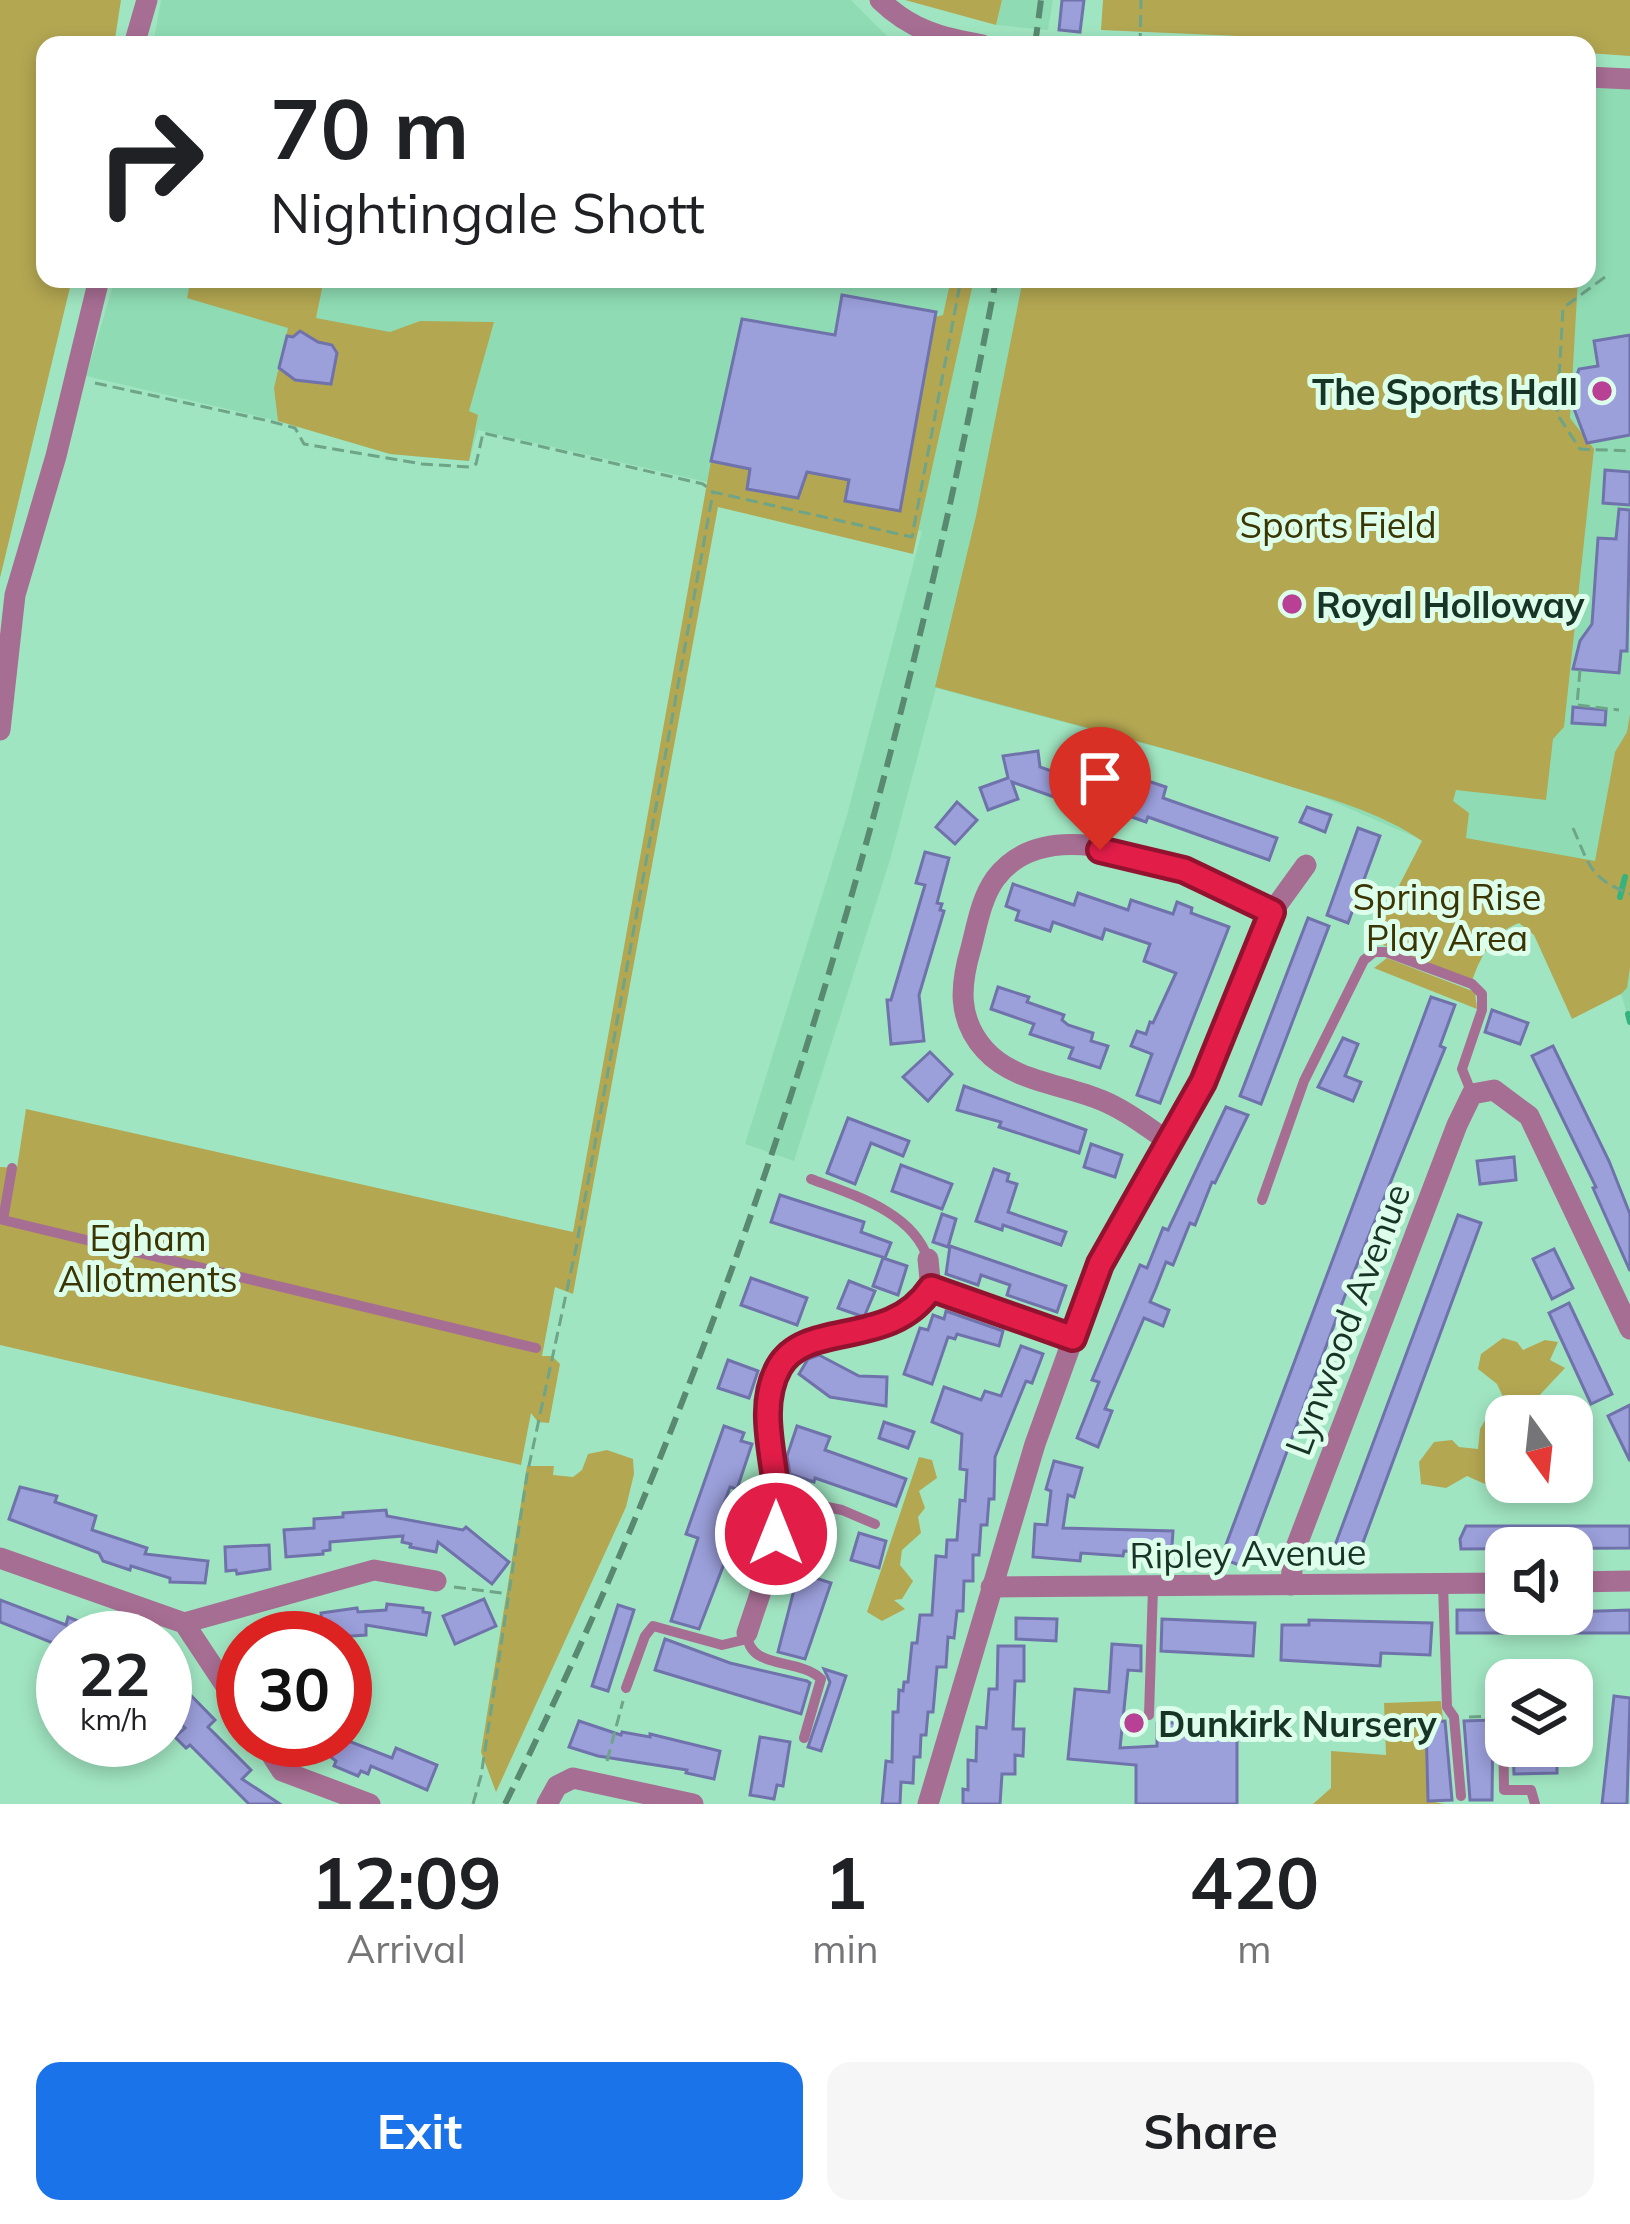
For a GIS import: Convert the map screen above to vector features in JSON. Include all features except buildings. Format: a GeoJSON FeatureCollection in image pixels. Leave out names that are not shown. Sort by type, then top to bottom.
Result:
{"type":"FeatureCollection","features":[{"type":"Feature","properties":{"kind":"street"},"geometry":{"type":"LineString","coordinates":[[137,36],[147,0]]}},
{"type":"Feature","properties":{"kind":"street"},"geometry":{"type":"LineString","coordinates":[[880,0],[917,29],[934,36]]}},
{"type":"Feature","properties":{"kind":"street"},"geometry":{"type":"LineString","coordinates":[[1596,77],[1630,79]]}},
{"type":"Feature","properties":{"kind":"street"},"geometry":{"type":"LineString","coordinates":[[0,730],[15,595],[97,288]]}},
{"type":"Feature","properties":{"kind":"street"},"geometry":{"type":"LineString","coordinates":[[1171,1143],[1100,1100],[1014,1072],[977,1040],[964,1010],[962,982],[987,893],[1018,857],[1049,846],[1078,845],[1184,870],[1272,912]]}},
{"type":"Feature","properties":{"kind":"street"},"geometry":{"type":"LineString","coordinates":[[928,1804],[991,1587],[1100,1264],[1203,1082],[1272,912],[1306,865]]}},
{"type":"Feature","properties":{"kind":"street"},"geometry":{"type":"LineString","coordinates":[[1479,1092],[1513,1100],[1529,1116],[1630,1329]]}},
{"type":"Feature","properties":{"kind":"street","name":"Lynwood Avenue"},"geometry":{"type":"LineString","coordinates":[[1291,1585],[1294,1555],[1456,1125],[1479,1092]]}},
{"type":"Feature","properties":{"kind":"street"},"geometry":{"type":"LineString","coordinates":[[747,1633],[773,1550],[779,1497],[768,1411],[771,1389],[784,1360],[808,1342],[851,1336],[888,1323],[925,1298],[931,1288],[928,1259]]}},
{"type":"Feature","properties":{"kind":"street"},"geometry":{"type":"LineString","coordinates":[[931,1288],[1073,1338]]}},
{"type":"Feature","properties":{"kind":"street"},"geometry":{"type":"LineString","coordinates":[[0,1558],[150,1611]]}},
{"type":"Feature","properties":{"kind":"street"},"geometry":{"type":"LineString","coordinates":[[192,1621],[374,1570],[436,1581]]}},
{"type":"Feature","properties":{"kind":"street"},"geometry":{"type":"LineString","coordinates":[[1593,1582],[1630,1581]]}},
{"type":"Feature","properties":{"kind":"street","name":"Ripley Avenue"},"geometry":{"type":"LineString","coordinates":[[991,1587],[1485,1583]]}},
{"type":"Feature","properties":{"kind":"street"},"geometry":{"type":"LineString","coordinates":[[192,1635],[216,1671]]}},
{"type":"Feature","properties":{"kind":"street"},"geometry":{"type":"LineString","coordinates":[[279,1767],[370,1804]]}},
{"type":"Feature","properties":{"kind":"street"},"geometry":{"type":"LineString","coordinates":[[547,1804],[565,1780],[601,1783],[693,1804]]}},
{"type":"Feature","properties":{"kind":"lane"},"geometry":{"type":"LineString","coordinates":[[1262,1200],[1304,1081],[1364,960],[1374,952],[1386,952],[1472,984],[1482,994],[1482,1010],[1462,1069],[1479,1092]]}},
{"type":"Feature","properties":{"kind":"lane"},"geometry":{"type":"LineString","coordinates":[[12,1168],[3,1220],[536,1348]]}},
{"type":"Feature","properties":{"kind":"lane"},"geometry":{"type":"LineString","coordinates":[[812,1179],[863,1199],[909,1226],[928,1259]]}},
{"type":"Feature","properties":{"kind":"lane"},"geometry":{"type":"LineString","coordinates":[[779,1497],[842,1510],[875,1524]]}},
{"type":"Feature","properties":{"kind":"lane"},"geometry":{"type":"LineString","coordinates":[[1443,1584],[1447,1707],[1454,1717],[1461,1796]]}},
{"type":"Feature","properties":{"kind":"lane"},"geometry":{"type":"LineString","coordinates":[[1149,1715],[1153,1587]]}},
{"type":"Feature","properties":{"kind":"lane"},"geometry":{"type":"LineString","coordinates":[[626,1688],[653,1626],[730,1645],[747,1633]]}},
{"type":"Feature","properties":{"kind":"lane"},"geometry":{"type":"LineString","coordinates":[[747,1633],[748,1645],[757,1656],[811,1670],[821,1679],[804,1738]]}},
{"type":"Feature","properties":{"kind":"lane"},"geometry":{"type":"LineString","coordinates":[[1504,1767],[1504,1790],[1531,1790],[1535,1804]]}},
{"type":"Feature","properties":{"kind":"path"},"geometry":{"type":"LineString","coordinates":[[1140,36],[1141,0]]}},
{"type":"Feature","properties":{"kind":"path"},"geometry":{"type":"LineString","coordinates":[[1596,284],[1605,277]]}},
{"type":"Feature","properties":{"kind":"path"},"geometry":{"type":"LineString","coordinates":[[75,379],[295,428],[304,444],[341,452],[469,467],[476,464],[483,433],[912,537],[960,288]]}},
{"type":"Feature","properties":{"kind":"path"},"geometry":{"type":"LineString","coordinates":[[1590,288],[1563,308],[1557,415],[1580,448],[1630,452]]}},
{"type":"Feature","properties":{"kind":"path"},"geometry":{"type":"LineString","coordinates":[[473,1804],[526,1475],[576,1247],[713,492]]}},
{"type":"Feature","properties":{"kind":"path"},"geometry":{"type":"LineString","coordinates":[[1580,670],[1577,705],[1619,710]]}},
{"type":"Feature","properties":{"kind":"path"},"geometry":{"type":"LineString","coordinates":[[1573,828],[1605,887],[1630,894]]}},
{"type":"Feature","properties":{"kind":"path"},"geometry":{"type":"LineString","coordinates":[[436,1581],[448,1587],[509,1594]]}},
{"type":"Feature","properties":{"kind":"path"},"geometry":{"type":"LineString","coordinates":[[601,1783],[626,1688]]}},
{"type":"Feature","properties":{"kind":"path"},"geometry":{"type":"LineString","coordinates":[[1454,1717],[1485,1716]]}},
{"type":"Feature","properties":{"kind":"shaded area"},"geometry":{"type":"Polygon","coordinates":[[[161,0],[851,0],[888,36],[155,36],[161,0]]]}},
{"type":"Feature","properties":{"kind":"shaded area"},"geometry":{"type":"Polygon","coordinates":[[[1002,0],[1053,0],[1048,30],[996,25],[1002,0]]]}},
{"type":"Feature","properties":{"kind":"shaded area","name":"Royal Holloway"},"geometry":{"type":"Polygon","coordinates":[[[1596,86],[1630,89],[1630,1024],[1621,994],[1617,900],[1422,840],[1320,796],[1224,765],[936,688],[890,860],[794,1161],[745,1144],[847,815],[922,531],[478,430],[469,461],[390,454],[278,421],[86,376],[112,288],[1596,288],[1596,86]]]}},
{"type":"Feature","properties":{"kind":"green space"},"geometry":{"type":"Polygon","coordinates":[[[0,0],[121,0],[115,36],[36,36],[36,288],[70,288],[0,578],[0,0]]]}},
{"type":"Feature","properties":{"kind":"green space"},"geometry":{"type":"Polygon","coordinates":[[[905,0],[1002,0],[996,25],[905,0]]]}},
{"type":"Feature","properties":{"kind":"green space"},"geometry":{"type":"Polygon","coordinates":[[[1103,0],[1630,0],[1630,56],[1596,54],[1596,36],[1239,36],[1101,30],[1103,0]]]}},
{"type":"Feature","properties":{"kind":"green space"},"geometry":{"type":"Polygon","coordinates":[[[189,288],[322,288],[316,318],[390,332],[420,321],[494,322],[469,411],[478,415],[469,461],[390,454],[278,421],[274,388],[288,328],[187,298],[189,288]]]}},
{"type":"Feature","properties":{"kind":"green space","name":"Egham Allotments"},"geometry":{"type":"Polygon","coordinates":[[[949,288],[972,288],[913,554],[718,507],[573,1294],[555,1287],[542,1356],[552,1356],[560,1364],[549,1423],[538,1422],[531,1413],[521,1465],[0,1345],[0,1167],[17,1168],[26,1109],[573,1232],[711,461],[750,469],[748,490],[798,498],[807,472],[849,480],[845,501],[900,511],[935,317],[943,315],[949,288]]]}},
{"type":"Feature","properties":{"kind":"green space","name":"Sports Field"},"geometry":{"type":"Polygon","coordinates":[[[1021,288],[1577,288],[1570,418],[1594,449],[1564,727],[1553,739],[1546,800],[1456,790],[1453,801],[1469,813],[1466,838],[1595,861],[1615,752],[1627,732],[1630,714],[1627,988],[1572,1019],[1534,935],[1519,923],[1489,946],[1472,981],[1371,940],[1422,841],[1370,814],[1234,769],[935,687],[976,516],[1021,288]]]}},
{"type":"Feature","properties":{"kind":"green space"},"geometry":{"type":"Polygon","coordinates":[[[1387,958],[1475,992],[1477,1009],[1374,968],[1387,958]]]}},
{"type":"Feature","properties":{"kind":"green space"},"geometry":{"type":"Polygon","coordinates":[[[1503,1338],[1517,1342],[1523,1350],[1545,1340],[1558,1342],[1550,1360],[1565,1368],[1540,1395],[1502,1395],[1497,1384],[1478,1369],[1481,1354],[1503,1338]]]}},
{"type":"Feature","properties":{"kind":"green space"},"geometry":{"type":"Polygon","coordinates":[[[1485,1420],[1485,1484],[1467,1476],[1446,1488],[1421,1484],[1419,1462],[1434,1442],[1452,1440],[1459,1447],[1478,1449],[1485,1420]]]}},
{"type":"Feature","properties":{"kind":"green space"},"geometry":{"type":"Polygon","coordinates":[[[607,1450],[633,1459],[626,1507],[496,1792],[481,1752],[527,1466],[554,1466],[553,1475],[573,1477],[582,1470],[588,1454],[607,1450]]]}},
{"type":"Feature","properties":{"kind":"green space"},"geometry":{"type":"Polygon","coordinates":[[[919,1457],[932,1460],[937,1478],[919,1491],[925,1508],[918,1517],[921,1533],[902,1550],[900,1565],[913,1581],[902,1599],[894,1600],[905,1609],[882,1621],[867,1612],[919,1457]]]}},
{"type":"Feature","properties":{"kind":"green space"},"geometry":{"type":"Polygon","coordinates":[[[1441,1701],[1443,1721],[1426,1723],[1428,1801],[1445,1804],[1313,1804],[1331,1788],[1331,1751],[1386,1755],[1384,1703],[1441,1701]]]}},
{"type":"Feature","properties":{"kind":"waterway"},"geometry":{"type":"LineString","coordinates":[[1620,897],[1625,877]]}},
{"type":"Feature","properties":{"kind":"waterway"},"geometry":{"type":"LineString","coordinates":[[1628,1014],[1630,1022]]}},
{"type":"Feature","properties":{"kind":"railway"},"geometry":{"type":"LineString","coordinates":[[1036,36],[1041,0]]}},
{"type":"Feature","properties":{"kind":"railway"},"geometry":{"type":"LineString","coordinates":[[505,1804],[590,1622],[668,1437],[739,1249],[803,1059],[911,671],[994,288]]}},
{"type":"Feature","properties":{"kind":"place","name":"The Sports Hall"},"geometry":{"type":"Point","coordinates":[1602,391]}},
{"type":"Feature","properties":{"kind":"place","name":"Royal Holloway"},"geometry":{"type":"Point","coordinates":[1292,604]}},
{"type":"Feature","properties":{"kind":"place","name":"Dunkirk Nursery"},"geometry":{"type":"Point","coordinates":[1134,1723]}},
{"type":"Feature","properties":{"kind":"route"},"geometry":{"type":"LineString","coordinates":[[776,1534],[779,1497],[769,1401],[778,1369],[792,1352],[817,1339],[851,1336],[888,1323],[925,1298],[931,1288],[1073,1338],[1100,1264],[1203,1082],[1272,912],[1184,870],[1100,850]]}},
{"type":"Feature","properties":{"kind":"park label","name":"Spring Rise Play Area"},"geometry":{"type":"Point","coordinates":[1447,916]}}]}
